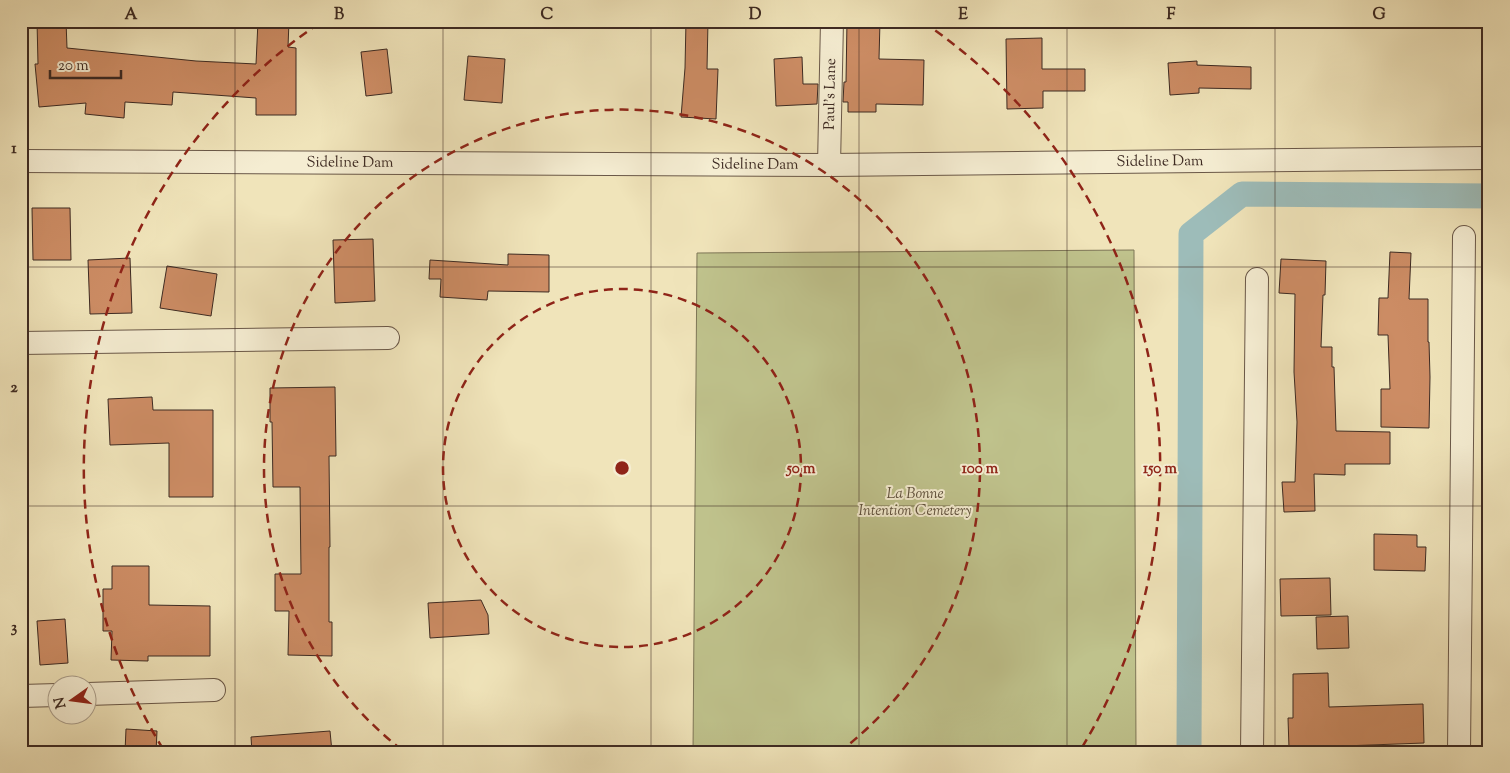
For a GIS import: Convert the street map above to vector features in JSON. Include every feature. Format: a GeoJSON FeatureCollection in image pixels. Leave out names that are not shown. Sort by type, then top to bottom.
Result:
{"type":"FeatureCollection","features":[{"type":"Feature","properties":{"kind":"street","name":"Paul's Lane"},"geometry":{"type":"LineString","coordinates":[[829,165],[832,21]]}},
{"type":"Feature","properties":{"kind":"street","name":"Sideline Dam"},"geometry":{"type":"LineString","coordinates":[[21,161],[829,165],[1489,158]]}},
{"type":"Feature","properties":{"kind":"street"},"geometry":{"type":"LineString","coordinates":[[1459,752],[1464,237]]}},
{"type":"Feature","properties":{"kind":"street"},"geometry":{"type":"LineString","coordinates":[[1252,752],[1257,279]]}},
{"type":"Feature","properties":{"kind":"street"},"geometry":{"type":"LineString","coordinates":[[21,342],[388,338]]}},
{"type":"Feature","properties":{"kind":"street"},"geometry":{"type":"LineString","coordinates":[[98,694],[214,690]]}},
{"type":"Feature","properties":{"kind":"street"},"geometry":{"type":"LineString","coordinates":[[21,696],[48,695]]}},
{"type":"Feature","properties":{"kind":"green space","name":"La Bonne Intention Cemetery"},"geometry":{"type":"Polygon","coordinates":[[[1134,250],[1136,752],[693,752],[697,253],[1134,250]]]}},
{"type":"Feature","properties":{"kind":"building"},"geometry":{"type":"Polygon","coordinates":[[[37,21],[66,21],[67,48],[196,61],[256,64],[258,21],[289,21],[288,47],[296,48],[296,115],[256,115],[256,98],[173,92],[172,105],[125,102],[124,118],[85,114],[86,103],[39,107],[35,64],[38,64],[37,21]]]}},
{"type":"Feature","properties":{"kind":"building"},"geometry":{"type":"Polygon","coordinates":[[[686,21],[708,21],[707,69],[718,69],[716,119],[681,117],[686,21]]]}},
{"type":"Feature","properties":{"kind":"building"},"geometry":{"type":"Polygon","coordinates":[[[847,21],[880,21],[879,59],[924,60],[923,105],[876,104],[876,112],[848,112],[848,102],[843,102],[844,82],[846,82],[847,21]]]}},
{"type":"Feature","properties":{"kind":"building"},"geometry":{"type":"Polygon","coordinates":[[[1042,38],[1042,69],[1085,69],[1085,91],[1043,91],[1043,108],[1007,109],[1006,39],[1042,38]]]}},
{"type":"Feature","properties":{"kind":"building"},"geometry":{"type":"Polygon","coordinates":[[[387,49],[392,93],[366,96],[361,52],[387,49]]]}},
{"type":"Feature","properties":{"kind":"building"},"geometry":{"type":"Polygon","coordinates":[[[468,56],[505,59],[502,103],[464,100],[468,56]]]}},
{"type":"Feature","properties":{"kind":"building"},"geometry":{"type":"Polygon","coordinates":[[[802,57],[803,84],[818,84],[817,104],[776,106],[774,59],[802,57]]]}},
{"type":"Feature","properties":{"kind":"building"},"geometry":{"type":"Polygon","coordinates":[[[1197,61],[1197,65],[1251,67],[1251,89],[1199,88],[1199,93],[1170,95],[1168,63],[1197,61]]]}},
{"type":"Feature","properties":{"kind":"building"},"geometry":{"type":"Polygon","coordinates":[[[32,208],[70,208],[71,260],[33,260],[32,208]]]}},
{"type":"Feature","properties":{"kind":"building"},"geometry":{"type":"Polygon","coordinates":[[[373,239],[375,301],[335,303],[333,240],[373,239]]]}},
{"type":"Feature","properties":{"kind":"building"},"geometry":{"type":"Polygon","coordinates":[[[1390,252],[1411,253],[1409,299],[1428,299],[1429,428],[1381,427],[1381,389],[1390,389],[1388,335],[1378,335],[1379,298],[1388,298],[1390,252]]]}},
{"type":"Feature","properties":{"kind":"building"},"geometry":{"type":"Polygon","coordinates":[[[508,254],[549,255],[549,292],[488,291],[487,300],[440,297],[441,279],[429,279],[430,260],[508,265],[508,254]]]}},
{"type":"Feature","properties":{"kind":"building"},"geometry":{"type":"Polygon","coordinates":[[[130,258],[132,313],[90,314],[88,260],[130,258]]]}},
{"type":"Feature","properties":{"kind":"building"},"geometry":{"type":"Polygon","coordinates":[[[1281,259],[1326,261],[1321,347],[1332,347],[1336,431],[1390,432],[1390,464],[1345,464],[1345,475],[1314,474],[1315,511],[1284,512],[1282,482],[1295,482],[1297,422],[1294,372],[1295,294],[1279,293],[1281,259]]]}},
{"type":"Feature","properties":{"kind":"building"},"geometry":{"type":"Polygon","coordinates":[[[167,266],[217,274],[211,316],[160,308],[167,266]]]}},
{"type":"Feature","properties":{"kind":"building"},"geometry":{"type":"Polygon","coordinates":[[[335,387],[336,456],[329,456],[329,622],[332,622],[332,656],[288,655],[289,611],[275,611],[275,574],[301,574],[300,487],[273,487],[270,388],[335,387]]]}},
{"type":"Feature","properties":{"kind":"building"},"geometry":{"type":"Polygon","coordinates":[[[152,397],[153,410],[213,410],[213,497],[169,497],[169,443],[110,445],[108,399],[152,397]]]}},
{"type":"Feature","properties":{"kind":"building"},"geometry":{"type":"Polygon","coordinates":[[[1374,534],[1417,535],[1417,547],[1426,547],[1425,571],[1374,570],[1374,534]]]}},
{"type":"Feature","properties":{"kind":"building"},"geometry":{"type":"Polygon","coordinates":[[[112,566],[149,566],[149,605],[210,606],[210,656],[148,656],[148,661],[111,660],[112,631],[103,631],[103,589],[112,589],[112,566]]]}},
{"type":"Feature","properties":{"kind":"building"},"geometry":{"type":"Polygon","coordinates":[[[1330,578],[1331,615],[1281,616],[1280,579],[1330,578]]]}},
{"type":"Feature","properties":{"kind":"building"},"geometry":{"type":"Polygon","coordinates":[[[481,600],[488,615],[489,634],[430,638],[428,603],[481,600]]]}},
{"type":"Feature","properties":{"kind":"building"},"geometry":{"type":"Polygon","coordinates":[[[1348,616],[1349,648],[1317,649],[1316,617],[1348,616]]]}},
{"type":"Feature","properties":{"kind":"building"},"geometry":{"type":"Polygon","coordinates":[[[65,619],[68,663],[40,665],[37,621],[65,619]]]}},
{"type":"Feature","properties":{"kind":"building"},"geometry":{"type":"Polygon","coordinates":[[[1328,673],[1329,707],[1423,704],[1424,743],[1289,748],[1288,718],[1293,718],[1293,674],[1328,673]]]}},
{"type":"Feature","properties":{"kind":"building"},"geometry":{"type":"Polygon","coordinates":[[[126,729],[157,731],[156,752],[125,752],[126,729]]]}},
{"type":"Feature","properties":{"kind":"building"},"geometry":{"type":"Polygon","coordinates":[[[330,731],[332,752],[252,752],[251,737],[330,731]]]}},
{"type":"Feature","properties":{"kind":"waterway"},"geometry":{"type":"LineString","coordinates":[[1189,752],[1191,234],[1242,194],[1489,196]]}}]}
